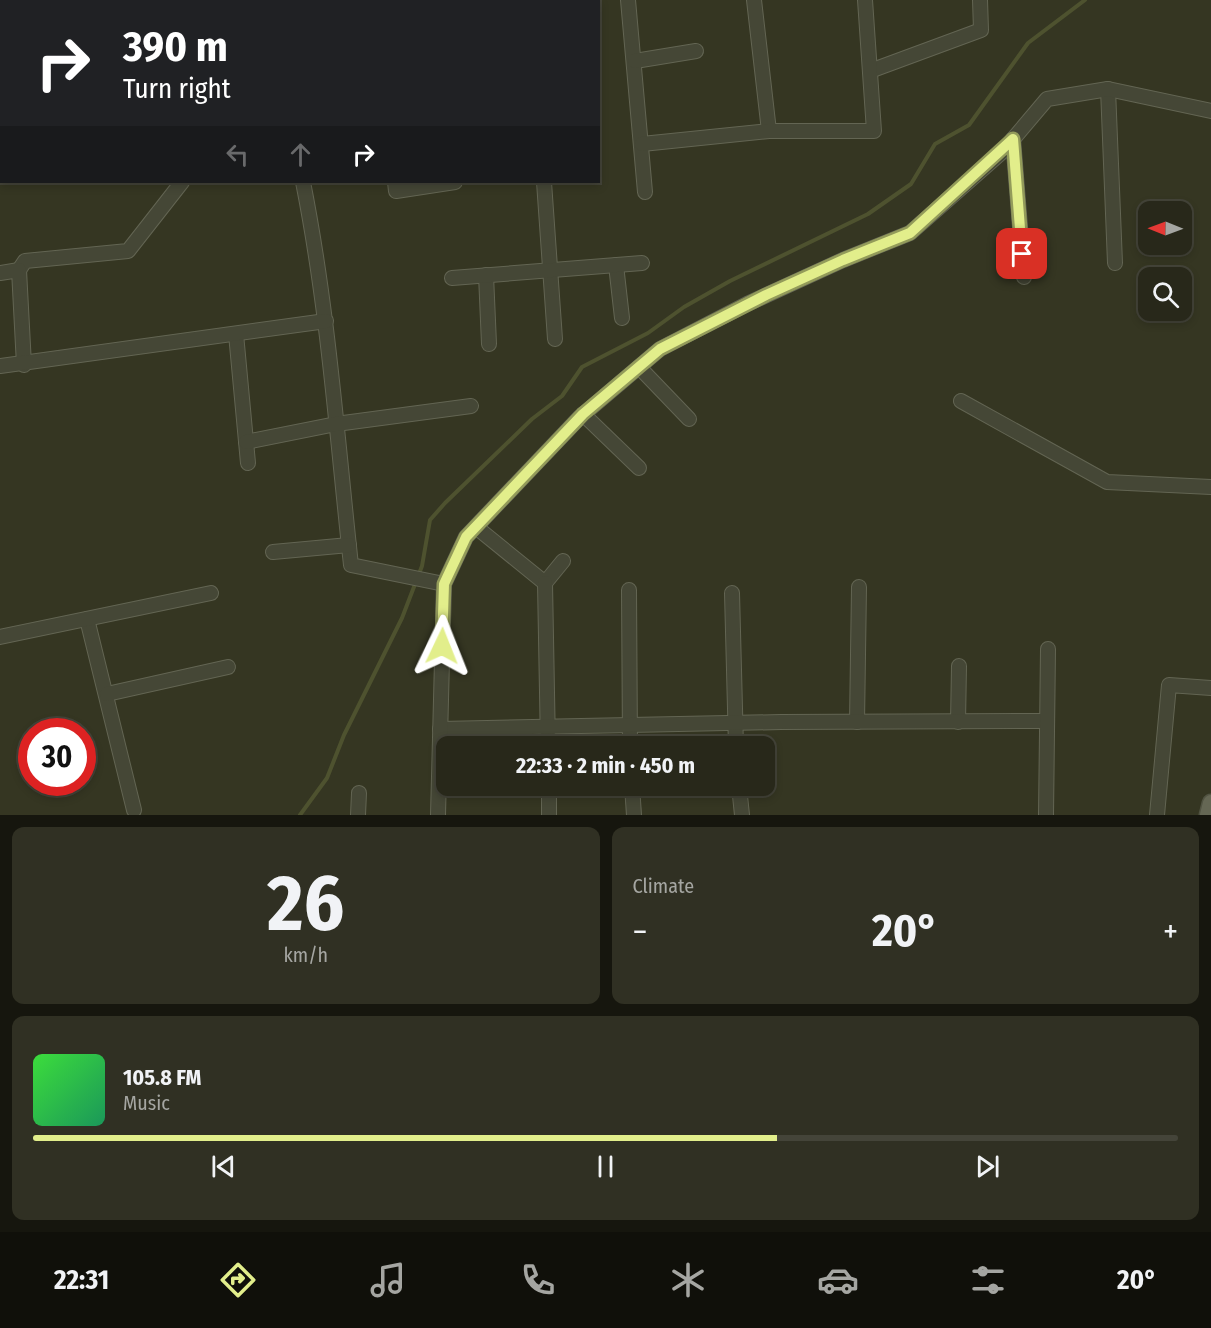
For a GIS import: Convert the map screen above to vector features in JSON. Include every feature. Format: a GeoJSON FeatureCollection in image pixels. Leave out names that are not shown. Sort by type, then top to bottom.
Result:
{"type":"FeatureCollection","features":[{"type":"Feature","properties":{"kind":"main road"},"geometry":{"type":"LineString","coordinates":[[1208,815],[1211,803]]}},
{"type":"Feature","properties":{"kind":"street"},"geometry":{"type":"LineString","coordinates":[[628,0],[645,192]]}},
{"type":"Feature","properties":{"kind":"street"},"geometry":{"type":"LineString","coordinates":[[754,0],[769,131]]}},
{"type":"Feature","properties":{"kind":"street"},"geometry":{"type":"LineString","coordinates":[[642,144],[769,131],[874,131],[864,0]]}},
{"type":"Feature","properties":{"kind":"street"},"geometry":{"type":"LineString","coordinates":[[870,71],[981,30],[980,0]]}},
{"type":"Feature","properties":{"kind":"street"},"geometry":{"type":"LineString","coordinates":[[635,61],[696,51]]}},
{"type":"Feature","properties":{"kind":"street"},"geometry":{"type":"LineString","coordinates":[[1108,89],[1115,263]]}},
{"type":"Feature","properties":{"kind":"street"},"geometry":{"type":"LineString","coordinates":[[438,815],[444,584],[466,537],[583,414],[660,349],[747,304],[843,260],[910,233],[1013,139],[1047,99],[1108,89],[1211,111]]}},
{"type":"Feature","properties":{"kind":"street"},"geometry":{"type":"LineString","coordinates":[[1013,139],[1024,277]]}},
{"type":"Feature","properties":{"kind":"street"},"geometry":{"type":"LineString","coordinates":[[24,365],[19,270],[25,261],[128,251],[181,183]]}},
{"type":"Feature","properties":{"kind":"street"},"geometry":{"type":"LineString","coordinates":[[303,183],[318,255],[327,321],[351,565],[444,584]]}},
{"type":"Feature","properties":{"kind":"street"},"geometry":{"type":"LineString","coordinates":[[395,183],[396,191],[448,183]]}},
{"type":"Feature","properties":{"kind":"street"},"geometry":{"type":"LineString","coordinates":[[544,183],[555,339]]}},
{"type":"Feature","properties":{"kind":"street"},"geometry":{"type":"LineString","coordinates":[[452,278],[642,262]]}},
{"type":"Feature","properties":{"kind":"street"},"geometry":{"type":"LineString","coordinates":[[616,265],[622,318]]}},
{"type":"Feature","properties":{"kind":"street"},"geometry":{"type":"LineString","coordinates":[[0,273],[19,270]]}},
{"type":"Feature","properties":{"kind":"street"},"geometry":{"type":"LineString","coordinates":[[486,275],[489,344]]}},
{"type":"Feature","properties":{"kind":"street"},"geometry":{"type":"LineString","coordinates":[[0,366],[24,365],[327,321]]}},
{"type":"Feature","properties":{"kind":"street"},"geometry":{"type":"LineString","coordinates":[[236,334],[248,463]]}},
{"type":"Feature","properties":{"kind":"street"},"geometry":{"type":"LineString","coordinates":[[639,367],[689,419]]}},
{"type":"Feature","properties":{"kind":"street"},"geometry":{"type":"LineString","coordinates":[[961,400],[1107,482],[1211,487]]}},
{"type":"Feature","properties":{"kind":"street"},"geometry":{"type":"LineString","coordinates":[[246,442],[336,424],[471,406]]}},
{"type":"Feature","properties":{"kind":"street"},"geometry":{"type":"LineString","coordinates":[[583,414],[639,468]]}},
{"type":"Feature","properties":{"kind":"street"},"geometry":{"type":"LineString","coordinates":[[476,527],[545,583]]}},
{"type":"Feature","properties":{"kind":"street"},"geometry":{"type":"LineString","coordinates":[[273,552],[349,545]]}},
{"type":"Feature","properties":{"kind":"street"},"geometry":{"type":"LineString","coordinates":[[548,736],[545,583],[563,561]]}},
{"type":"Feature","properties":{"kind":"street"},"geometry":{"type":"LineString","coordinates":[[857,722],[859,587]]}},
{"type":"Feature","properties":{"kind":"street"},"geometry":{"type":"LineString","coordinates":[[629,590],[629,736]]}},
{"type":"Feature","properties":{"kind":"street"},"geometry":{"type":"LineString","coordinates":[[0,637],[211,592]]}},
{"type":"Feature","properties":{"kind":"street"},"geometry":{"type":"LineString","coordinates":[[732,593],[735,736]]}},
{"type":"Feature","properties":{"kind":"street"},"geometry":{"type":"LineString","coordinates":[[87,619],[134,810]]}},
{"type":"Feature","properties":{"kind":"street"},"geometry":{"type":"LineString","coordinates":[[1046,815],[1048,649]]}},
{"type":"Feature","properties":{"kind":"street"},"geometry":{"type":"LineString","coordinates":[[958,722],[959,666]]}},
{"type":"Feature","properties":{"kind":"street"},"geometry":{"type":"LineString","coordinates":[[107,694],[228,667]]}},
{"type":"Feature","properties":{"kind":"street"},"geometry":{"type":"LineString","coordinates":[[1158,815],[1169,685],[1211,688]]}},
{"type":"Feature","properties":{"kind":"street"},"geometry":{"type":"LineString","coordinates":[[440,729],[1047,721]]}},
{"type":"Feature","properties":{"kind":"street"},"geometry":{"type":"LineString","coordinates":[[358,815],[359,793]]}},
{"type":"Feature","properties":{"kind":"street"},"geometry":{"type":"LineString","coordinates":[[549,796],[549,815]]}},
{"type":"Feature","properties":{"kind":"street"},"geometry":{"type":"LineString","coordinates":[[633,796],[634,815]]}},
{"type":"Feature","properties":{"kind":"street"},"geometry":{"type":"LineString","coordinates":[[740,796],[742,815]]}},
{"type":"Feature","properties":{"kind":"waterway"},"geometry":{"type":"LineString","coordinates":[[300,815],[327,778],[344,735],[402,618],[422,566],[430,520],[445,503],[532,419],[562,396],[582,367],[648,333],[684,307],[730,281],[868,214],[911,184],[935,144],[969,125],[1028,43],[1085,0]]}},
{"type":"Feature","properties":{"kind":"route"},"geometry":{"type":"LineString","coordinates":[[442,646],[444,584],[466,537],[580,417],[660,349],[766,295],[910,233],[1003,151],[1013,139],[1022,254]]}}]}
